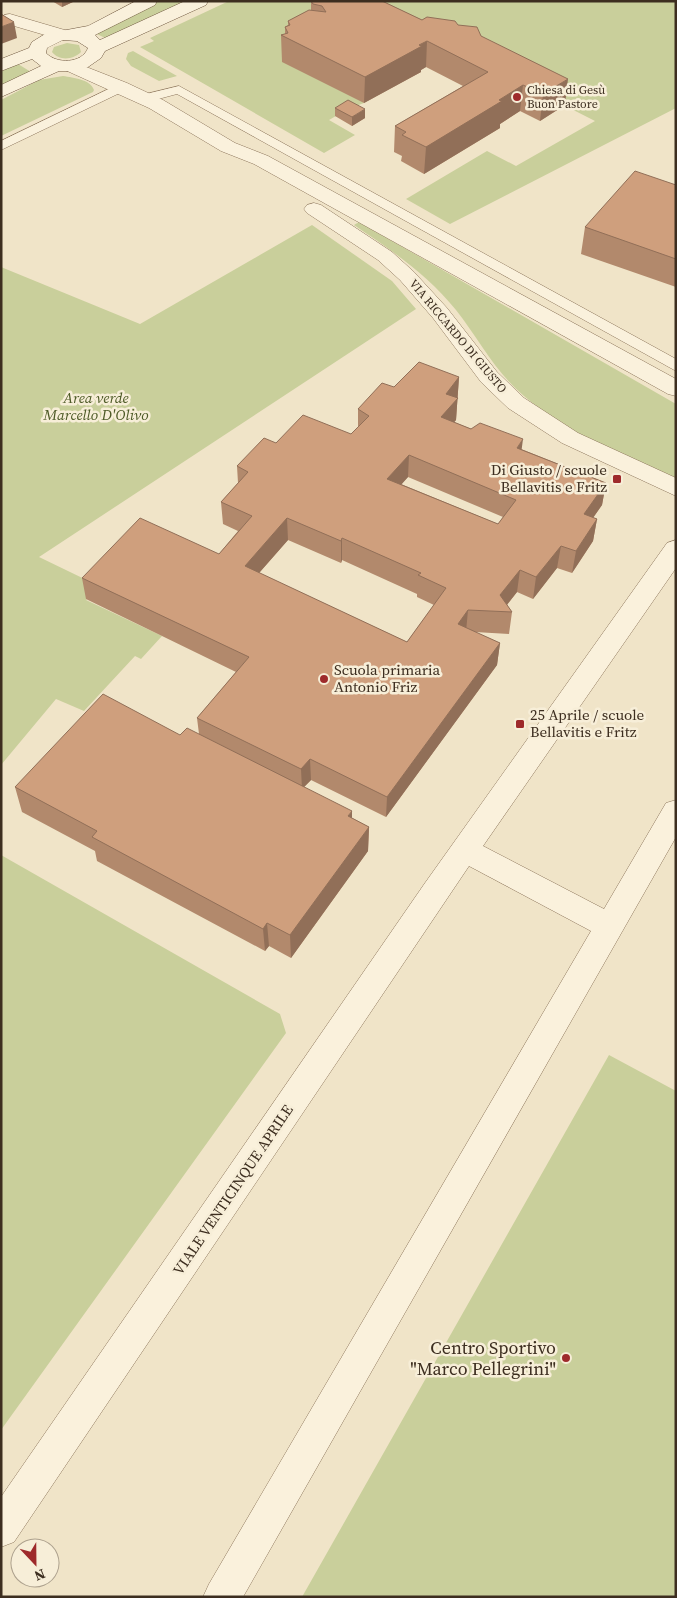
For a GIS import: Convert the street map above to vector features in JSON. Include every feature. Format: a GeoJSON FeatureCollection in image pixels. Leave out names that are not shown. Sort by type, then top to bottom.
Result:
{"type":"FeatureCollection","features":[{"type":"Feature","properties":{"kind":"street"},"geometry":{"type":"LineString","coordinates":[[1,66],[37,49],[51,38],[94,30],[149,1]]}},
{"type":"Feature","properties":{"kind":"street"},"geometry":{"type":"LineString","coordinates":[[1,92],[64,66],[82,63],[96,51],[200,1]]}},
{"type":"Feature","properties":{"kind":"street","name":"VIA RICCARDO DI GIUSTO"},"geometry":{"type":"LineString","coordinates":[[5,17],[90,40],[114,74],[151,101],[228,147],[261,160],[676,388]]}},
{"type":"Feature","properties":{"kind":"street","name":"VIA RICCARDO DI GIUSTO"},"geometry":{"type":"LineString","coordinates":[[5,17],[37,49],[37,54],[42,60],[121,87],[151,101]]}},
{"type":"Feature","properties":{"kind":"street","name":"VIA RICCARDO DI GIUSTO"},"geometry":{"type":"LineString","coordinates":[[228,147],[248,168],[354,234],[385,256],[408,276],[440,313],[494,382],[516,403],[570,438],[676,488]]}},
{"type":"Feature","properties":{"kind":"street","name":"VIALE VENTICINQUE APRILE"},"geometry":{"type":"LineString","coordinates":[[1,1529],[464,850],[676,549]]}},
{"type":"Feature","properties":{"kind":"street"},"geometry":{"type":"LineString","coordinates":[[222,1597],[608,925],[676,811]]}},
{"type":"Feature","properties":{"kind":"street"},"geometry":{"type":"LineString","coordinates":[[464,850],[608,925]]}},
{"type":"Feature","properties":{"kind":"lane"},"geometry":{"type":"LineString","coordinates":[[1,146],[121,87]]}},
{"type":"Feature","properties":{"kind":"lane"},"geometry":{"type":"LineString","coordinates":[[151,101],[179,90],[676,366]]}},
{"type":"Feature","properties":{"kind":"lane"},"geometry":{"type":"LineString","coordinates":[[419,247],[439,234]]}},
{"type":"Feature","properties":{"kind":"green space"},"geometry":{"type":"Polygon","coordinates":[[[156,1],[192,1],[107,39],[95,33],[156,1]]]}},
{"type":"Feature","properties":{"kind":"green space"},"geometry":{"type":"Polygon","coordinates":[[[229,1],[676,1],[676,108],[450,224],[406,199],[487,151],[516,166],[595,121],[453,47],[364,103],[348,109],[329,120],[355,135],[324,153],[140,47],[154,41],[150,38],[229,1]]]}},
{"type":"Feature","properties":{"kind":"green space"},"geometry":{"type":"Polygon","coordinates":[[[67,43],[79,45],[81,52],[74,57],[62,58],[52,52],[54,47],[67,43]]]}},
{"type":"Feature","properties":{"kind":"green space"},"geometry":{"type":"Polygon","coordinates":[[[133,51],[177,76],[159,81],[131,66],[126,59],[128,53],[133,51]]]}},
{"type":"Feature","properties":{"kind":"green space"},"geometry":{"type":"Polygon","coordinates":[[[18,64],[31,72],[1,86],[1,71],[18,64]]]}},
{"type":"Feature","properties":{"kind":"green space"},"geometry":{"type":"Polygon","coordinates":[[[63,76],[85,81],[94,90],[1,136],[1,100],[39,80],[63,76]]]}},
{"type":"Feature","properties":{"kind":"green space"},"geometry":{"type":"Polygon","coordinates":[[[359,222],[676,404],[676,482],[578,433],[541,410],[505,377],[445,297],[408,263],[354,225],[359,222]]]}},
{"type":"Feature","properties":{"kind":"green space","name":"Area verde Marcello D'Olivo"},"geometry":{"type":"Polygon","coordinates":[[[312,225],[392,281],[416,309],[39,557],[99,586],[86,600],[162,636],[141,659],[135,656],[84,711],[56,699],[1,765],[1,267],[140,324],[312,225]]]}},
{"type":"Feature","properties":{"kind":"green space"},"geometry":{"type":"Polygon","coordinates":[[[1,855],[280,1014],[286,1033],[1,1430],[1,855]]]}},
{"type":"Feature","properties":{"kind":"green space","name":"Centro Sportivo \"Marco Pellegrini\""},"geometry":{"type":"Polygon","coordinates":[[[609,1055],[676,1091],[676,1597],[302,1597],[609,1055]]]}},
{"type":"Feature","properties":{"kind":"building"},"geometry":{"type":"Polygon","coordinates":[[[311,1],[382,1],[422,20],[427,17],[455,21],[458,25],[477,27],[481,36],[568,79],[543,94],[523,85],[499,100],[502,101],[426,147],[402,135],[406,132],[395,126],[488,72],[427,41],[419,45],[422,46],[365,77],[281,35],[288,33],[285,27],[290,25],[288,21],[309,10],[326,12],[322,6],[313,4],[311,1]]]}},
{"type":"Feature","properties":{"kind":"building"},"geometry":{"type":"Polygon","coordinates":[[[1,14],[14,22],[1,27],[1,14]]]}},
{"type":"Feature","properties":{"kind":"building"},"geometry":{"type":"Polygon","coordinates":[[[348,100],[365,109],[352,117],[335,108],[348,100]]]}},
{"type":"Feature","properties":{"kind":"building"},"geometry":{"type":"Polygon","coordinates":[[[635,171],[676,185],[676,259],[585,227],[635,171]]]}},
{"type":"Feature","properties":{"kind":"building"},"geometry":{"type":"Polygon","coordinates":[[[419,362],[459,377],[446,394],[458,398],[441,417],[471,429],[480,423],[523,439],[517,448],[606,483],[584,514],[597,519],[576,551],[561,546],[536,577],[520,570],[500,595],[512,612],[468,610],[458,624],[500,643],[387,797],[310,759],[301,769],[197,718],[249,657],[82,578],[140,518],[219,554],[252,516],[221,502],[248,472],[237,466],[264,438],[276,443],[303,415],[351,434],[369,416],[358,409],[382,383],[394,387],[419,362]],[[409,455],[387,479],[498,524],[516,500],[409,455]],[[287,518],[245,566],[407,642],[446,588],[418,575],[421,573],[342,538],[341,541],[287,518]]]}},
{"type":"Feature","properties":{"kind":"building"},"geometry":{"type":"Polygon","coordinates":[[[103,694],[180,735],[187,728],[352,811],[348,816],[369,827],[290,935],[267,923],[263,929],[92,837],[97,831],[15,787],[103,694]]]}},
{"type":"Feature","properties":{"kind":"place","name":"Chiesa di Gesù Buon Pastore"},"geometry":{"type":"Point","coordinates":[517,97]}},
{"type":"Feature","properties":{"kind":"place","name":"Di Giusto / scuole Bellavitis e Fritz"},"geometry":{"type":"Point","coordinates":[617,479]}},
{"type":"Feature","properties":{"kind":"place","name":"Scuola primaria Antonio Friz"},"geometry":{"type":"Point","coordinates":[324,679]}},
{"type":"Feature","properties":{"kind":"place","name":"25 Aprile / scuole Bellavitis e Fritz"},"geometry":{"type":"Point","coordinates":[520,724]}},
{"type":"Feature","properties":{"kind":"place","name":"Centro Sportivo \"Marco Pellegrini\""},"geometry":{"type":"Point","coordinates":[566,1358]}}]}
